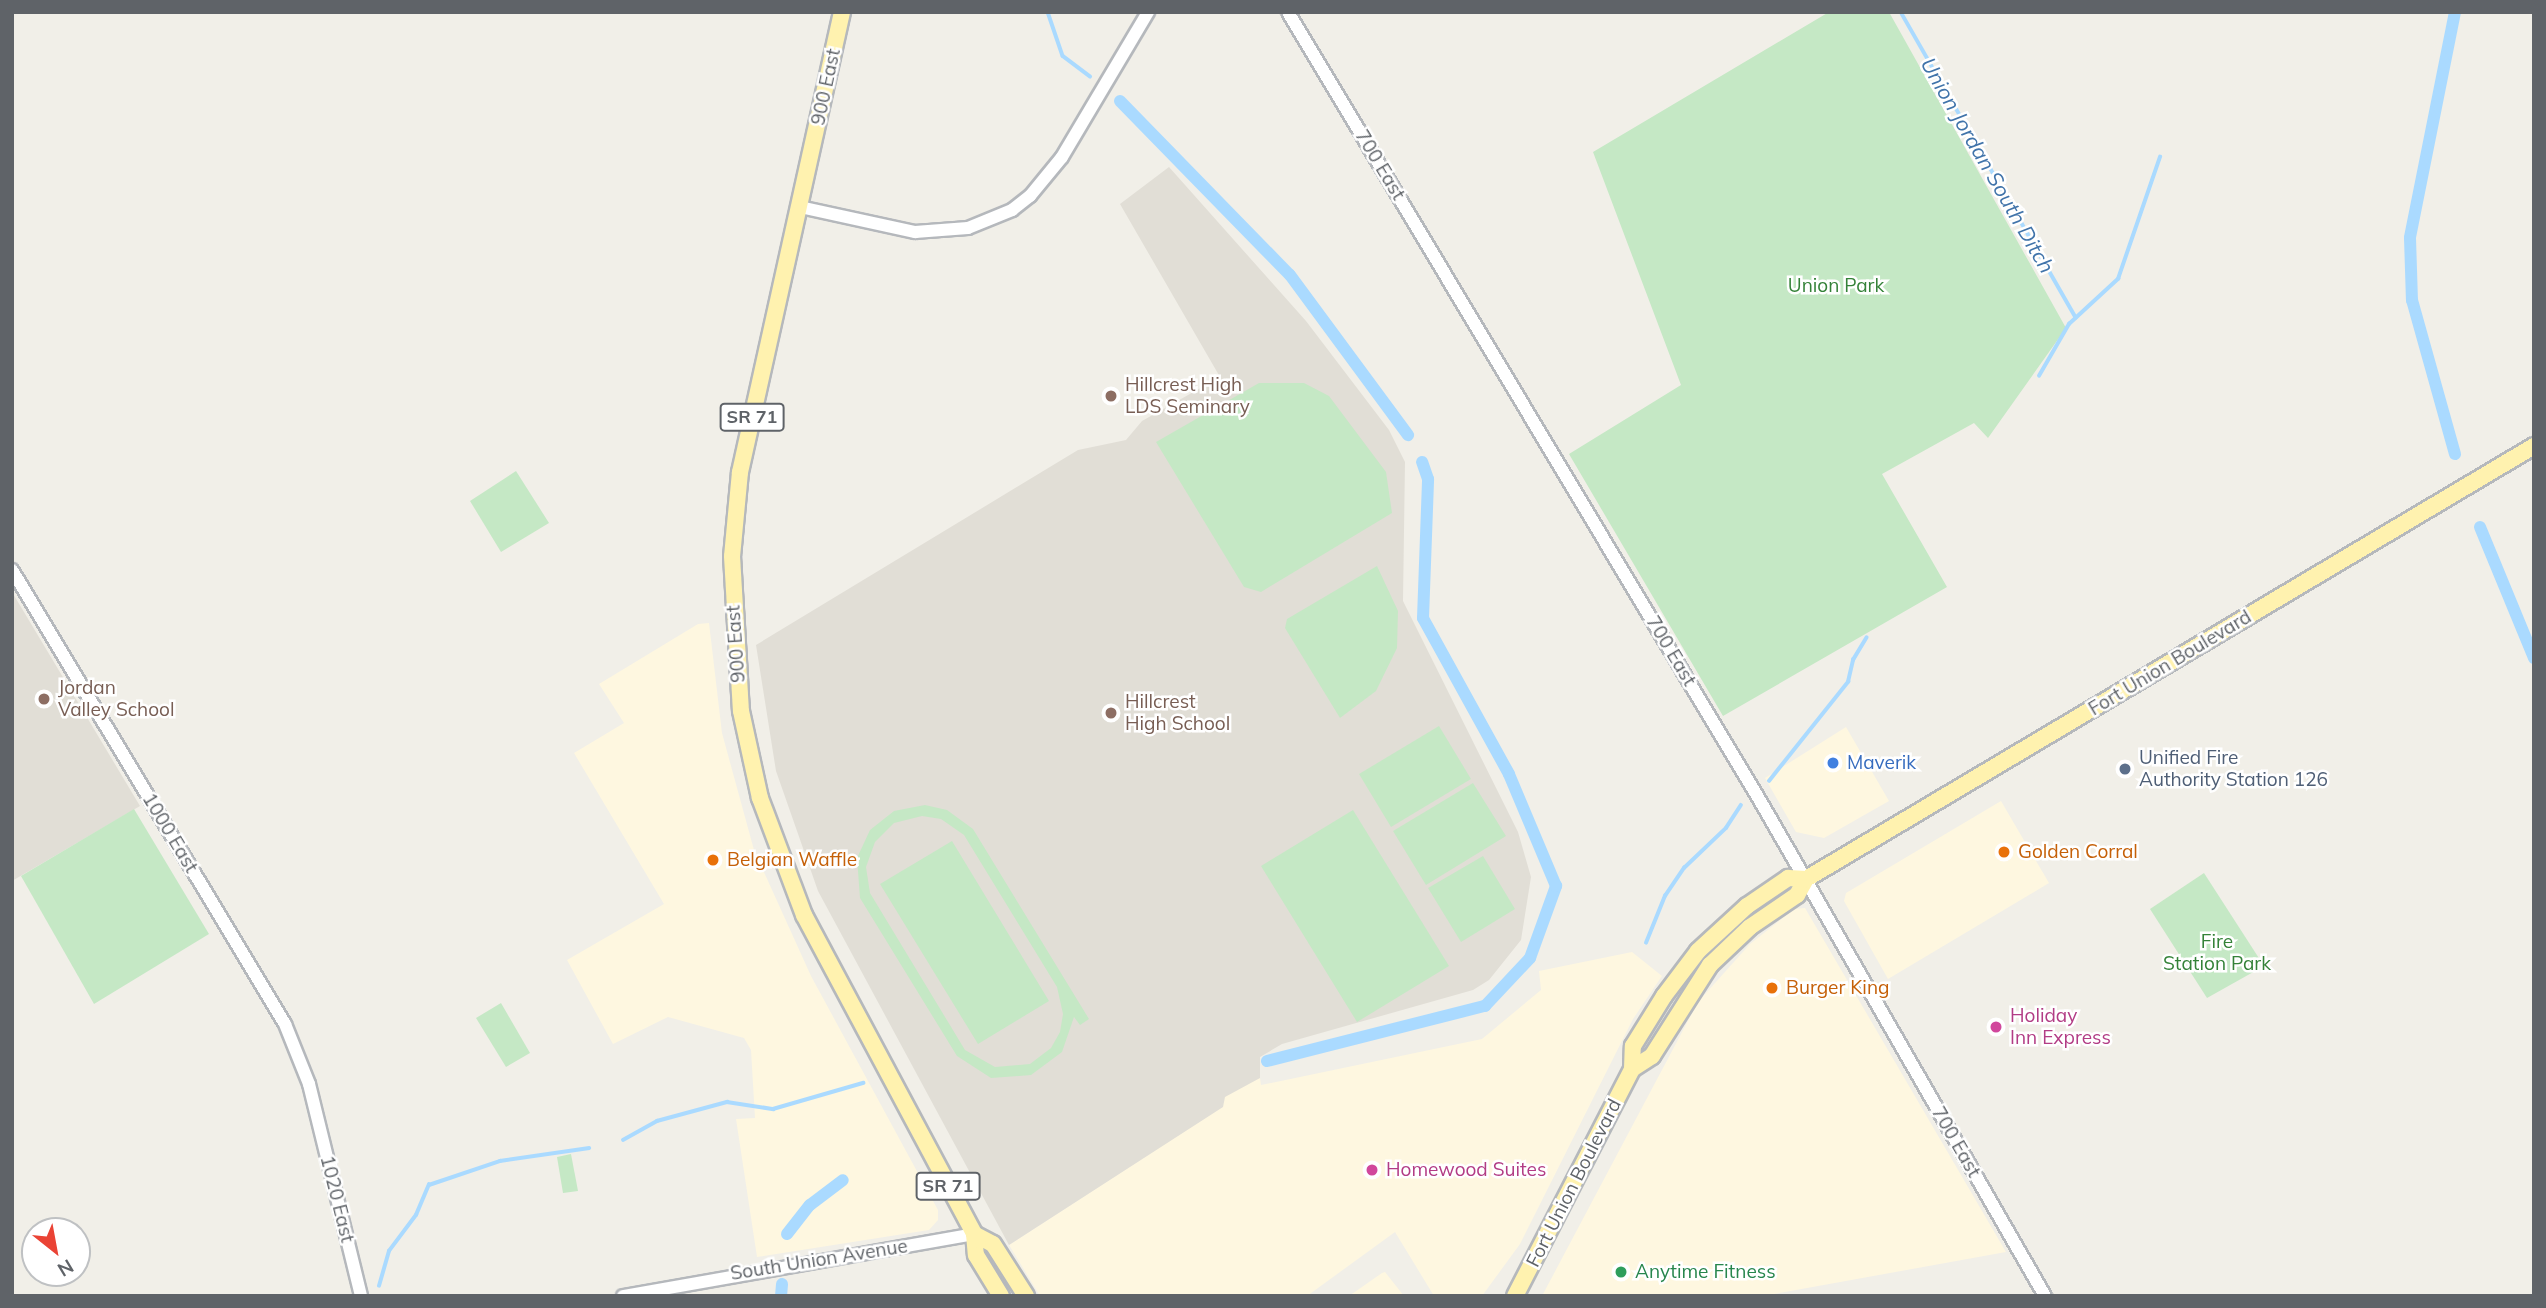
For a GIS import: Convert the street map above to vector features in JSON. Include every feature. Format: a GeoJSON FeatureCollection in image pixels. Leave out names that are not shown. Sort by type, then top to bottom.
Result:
{"type":"FeatureCollection","features":[{"type":"Feature","properties":{"kind":"main road","name":"900 East"},"geometry":{"type":"LineString","coordinates":[[842,12],[738,490],[732,556],[733,632],[746,743],[760,797],[804,915],[974,1234],[976,1255],[1001,1296]]}},
{"type":"Feature","properties":{"kind":"main road","name":"Fort Union Boulevard"},"geometry":{"type":"LineString","coordinates":[[1515,1296],[1632,1069],[1633,1046],[1698,951],[1767,892],[1788,878],[1806,879],[2534,446]]}},
{"type":"Feature","properties":{"kind":"main road","name":"900 East"},"geometry":{"type":"LineString","coordinates":[[974,1234],[993,1244],[1026,1296]]}},
{"type":"Feature","properties":{"kind":"street"},"geometry":{"type":"LineString","coordinates":[[800,206],[915,232],[968,229],[1012,210],[1030,196],[1062,157],[1148,12]]}},
{"type":"Feature","properties":{"kind":"street","name":"700 East"},"geometry":{"type":"LineString","coordinates":[[1288,12],[1806,879],[2045,1296]]}},
{"type":"Feature","properties":{"kind":"street","name":"1000 East"},"geometry":{"type":"LineString","coordinates":[[12,570],[285,1024],[313,1102]]}},
{"type":"Feature","properties":{"kind":"street","name":"1020 East"},"geometry":{"type":"LineString","coordinates":[[313,1102],[361,1296]]}},
{"type":"Feature","properties":{"kind":"street","name":"South Union Avenue"},"geometry":{"type":"LineString","coordinates":[[623,1296],[974,1234]]}},
{"type":"Feature","properties":{"kind":"shaded area","name":"Hillcrest High School"},"geometry":{"type":"Polygon","coordinates":[[[1169,167],[1306,321],[1389,430],[1405,462],[1403,601],[1518,832],[1531,877],[1521,940],[1489,980],[1473,990],[1282,1044],[1260,1057],[1260,1078],[1225,1097],[1223,1107],[1009,1245],[818,891],[776,771],[756,645],[1078,450],[1126,440],[1142,421],[1220,377],[1120,204],[1169,167]]]}},
{"type":"Feature","properties":{"kind":"shaded area","name":"Jordan Valley School"},"geometry":{"type":"Polygon","coordinates":[[[12,592],[140,806],[12,881],[12,592]]]}},
{"type":"Feature","properties":{"kind":"shaded area"},"geometry":{"type":"Polygon","coordinates":[[[709,623],[722,733],[754,850],[811,976],[938,1210],[938,1220],[929,1230],[757,1257],[736,1119],[755,1118],[751,1050],[744,1038],[668,1017],[613,1044],[567,960],[664,904],[574,753],[624,723],[599,684],[698,624],[709,623]]]}},
{"type":"Feature","properties":{"kind":"shaded area"},"geometry":{"type":"Polygon","coordinates":[[[1846,727],[1889,801],[1824,838],[1796,832],[1765,778],[1846,727]]]}},
{"type":"Feature","properties":{"kind":"shaded area"},"geometry":{"type":"Polygon","coordinates":[[[2001,801],[2049,883],[1888,979],[1844,901],[1846,893],[2001,801]]]}},
{"type":"Feature","properties":{"kind":"shaded area"},"geometry":{"type":"Polygon","coordinates":[[[1805,908],[2006,1252],[1763,1296],[1542,1296],[1698,1002],[1750,944],[1794,909],[1805,908]]]}},
{"type":"Feature","properties":{"kind":"shaded area"},"geometry":{"type":"Polygon","coordinates":[[[1632,952],[1662,976],[1633,1019],[1520,1244],[1482,1296],[1434,1296],[1395,1232],[1307,1296],[1040,1296],[1009,1245],[1222,1107],[1224,1097],[1240,1085],[1260,1078],[1261,1085],[1482,1039],[1541,990],[1539,971],[1632,952]]]}},
{"type":"Feature","properties":{"kind":"shaded area"},"geometry":{"type":"Polygon","coordinates":[[[1385,1272],[1404,1296],[1349,1296],[1382,1273],[1385,1272]]]}},
{"type":"Feature","properties":{"kind":"green space","name":"Union Park"},"geometry":{"type":"Polygon","coordinates":[[[1829,12],[1889,12],[2066,328],[1988,438],[1974,423],[1882,474],[1947,587],[1723,716],[1569,454],[1681,385],[1593,152],[1829,12]]]}},
{"type":"Feature","properties":{"kind":"green space"},"geometry":{"type":"Polygon","coordinates":[[[1259,383],[1304,383],[1329,396],[1386,472],[1392,513],[1261,592],[1244,587],[1156,442],[1259,383]]]}},
{"type":"Feature","properties":{"kind":"green space"},"geometry":{"type":"Polygon","coordinates":[[[516,471],[549,523],[501,552],[470,501],[516,471]]]}},
{"type":"Feature","properties":{"kind":"green space"},"geometry":{"type":"Polygon","coordinates":[[[1377,566],[1398,611],[1397,648],[1376,691],[1340,718],[1285,628],[1287,619],[1377,566]]]}},
{"type":"Feature","properties":{"kind":"green space"},"geometry":{"type":"Polygon","coordinates":[[[1439,726],[1471,779],[1391,827],[1359,774],[1439,726]]]}},
{"type":"Feature","properties":{"kind":"green space"},"geometry":{"type":"Polygon","coordinates":[[[1473,783],[1506,836],[1426,885],[1393,831],[1473,783]]]}},
{"type":"Feature","properties":{"kind":"green space"},"geometry":{"type":"Polygon","coordinates":[[[925,805],[947,810],[973,829],[1089,1019],[1080,1025],[1074,1017],[1062,1052],[1031,1075],[991,1078],[957,1056],[860,898],[857,858],[870,830],[894,811],[925,805]],[[922,816],[894,823],[875,842],[866,867],[870,893],[965,1050],[995,1067],[1030,1064],[1051,1048],[1060,1032],[1063,1014],[1057,987],[964,835],[941,819],[922,816]]]}},
{"type":"Feature","properties":{"kind":"green space"},"geometry":{"type":"Polygon","coordinates":[[[134,809],[209,934],[94,1004],[21,876],[134,809]]]}},
{"type":"Feature","properties":{"kind":"green space"},"geometry":{"type":"Polygon","coordinates":[[[1353,810],[1449,966],[1357,1022],[1261,866],[1353,810]]]}},
{"type":"Feature","properties":{"kind":"green space"},"geometry":{"type":"Polygon","coordinates":[[[952,841],[1049,1001],[978,1044],[880,884],[952,841]]]}},
{"type":"Feature","properties":{"kind":"green space"},"geometry":{"type":"Polygon","coordinates":[[[1483,856],[1515,909],[1461,942],[1428,888],[1483,856]]]}},
{"type":"Feature","properties":{"kind":"green space","name":"Fire Station Park"},"geometry":{"type":"Polygon","coordinates":[[[2204,873],[2264,966],[2207,998],[2150,909],[2204,873]]]}},
{"type":"Feature","properties":{"kind":"green space"},"geometry":{"type":"Polygon","coordinates":[[[501,1003],[530,1053],[506,1067],[476,1018],[501,1003]]]}},
{"type":"Feature","properties":{"kind":"green space"},"geometry":{"type":"Polygon","coordinates":[[[571,1154],[578,1191],[563,1193],[557,1157],[571,1154]]]}},
{"type":"Feature","properties":{"kind":"waterway"},"geometry":{"type":"LineString","coordinates":[[1048,12],[1063,56],[1090,76]]}},
{"type":"Feature","properties":{"kind":"waterway","name":"Union Jordan South Ditch"},"geometry":{"type":"LineString","coordinates":[[1901,12],[2076,317]]}},
{"type":"Feature","properties":{"kind":"waterway"},"geometry":{"type":"LineString","coordinates":[[2455,12],[2410,238],[2412,300],[2455,454]]}},
{"type":"Feature","properties":{"kind":"waterway"},"geometry":{"type":"LineString","coordinates":[[1120,101],[1290,275],[1408,435]]}},
{"type":"Feature","properties":{"kind":"waterway"},"geometry":{"type":"LineString","coordinates":[[2039,376],[2069,324],[2118,279],[2160,157]]}},
{"type":"Feature","properties":{"kind":"waterway"},"geometry":{"type":"LineString","coordinates":[[1267,1061],[1485,1006],[1530,958],[1556,886],[1509,774],[1423,618],[1428,479],[1422,462]]}},
{"type":"Feature","properties":{"kind":"waterway"},"geometry":{"type":"LineString","coordinates":[[2480,527],[2534,658]]}},
{"type":"Feature","properties":{"kind":"waterway"},"geometry":{"type":"LineString","coordinates":[[1769,781],[1848,682],[1853,660],[1866,638]]}},
{"type":"Feature","properties":{"kind":"waterway"},"geometry":{"type":"LineString","coordinates":[[1646,943],[1665,896],[1684,868],[1726,828],[1741,805]]}},
{"type":"Feature","properties":{"kind":"waterway"},"geometry":{"type":"LineString","coordinates":[[623,1140],[657,1121],[727,1102],[773,1109],[863,1083]]}},
{"type":"Feature","properties":{"kind":"waterway"},"geometry":{"type":"LineString","coordinates":[[379,1286],[389,1251],[416,1215],[429,1185],[500,1161],[589,1148]]}},
{"type":"Feature","properties":{"kind":"waterway"},"geometry":{"type":"LineString","coordinates":[[787,1234],[810,1205],[843,1180]]}},
{"type":"Feature","properties":{"kind":"waterway"},"geometry":{"type":"LineString","coordinates":[[781,1296],[782,1284]]}},
{"type":"Feature","properties":{"kind":"place","name":"Hillcrest High LDS Seminary"},"geometry":{"type":"Point","coordinates":[1111,396]}},
{"type":"Feature","properties":{"kind":"place","name":"Jordan Valley School"},"geometry":{"type":"Point","coordinates":[44,699]}},
{"type":"Feature","properties":{"kind":"place","name":"Hillcrest High School"},"geometry":{"type":"Point","coordinates":[1111,713]}},
{"type":"Feature","properties":{"kind":"place","name":"Maverik"},"geometry":{"type":"Point","coordinates":[1833,763]}},
{"type":"Feature","properties":{"kind":"place","name":"Unified Fire Authority Station 126"},"geometry":{"type":"Point","coordinates":[2125,769]}},
{"type":"Feature","properties":{"kind":"place","name":"Golden Corral"},"geometry":{"type":"Point","coordinates":[2004,852]}},
{"type":"Feature","properties":{"kind":"place","name":"Belgian Waffle"},"geometry":{"type":"Point","coordinates":[713,860]}},
{"type":"Feature","properties":{"kind":"place","name":"Burger King"},"geometry":{"type":"Point","coordinates":[1772,988]}},
{"type":"Feature","properties":{"kind":"place","name":"Holiday Inn Express"},"geometry":{"type":"Point","coordinates":[1996,1027]}},
{"type":"Feature","properties":{"kind":"place","name":"Homewood Suites"},"geometry":{"type":"Point","coordinates":[1372,1170]}},
{"type":"Feature","properties":{"kind":"place","name":"Anytime Fitness"},"geometry":{"type":"Point","coordinates":[1621,1272]}}]}
